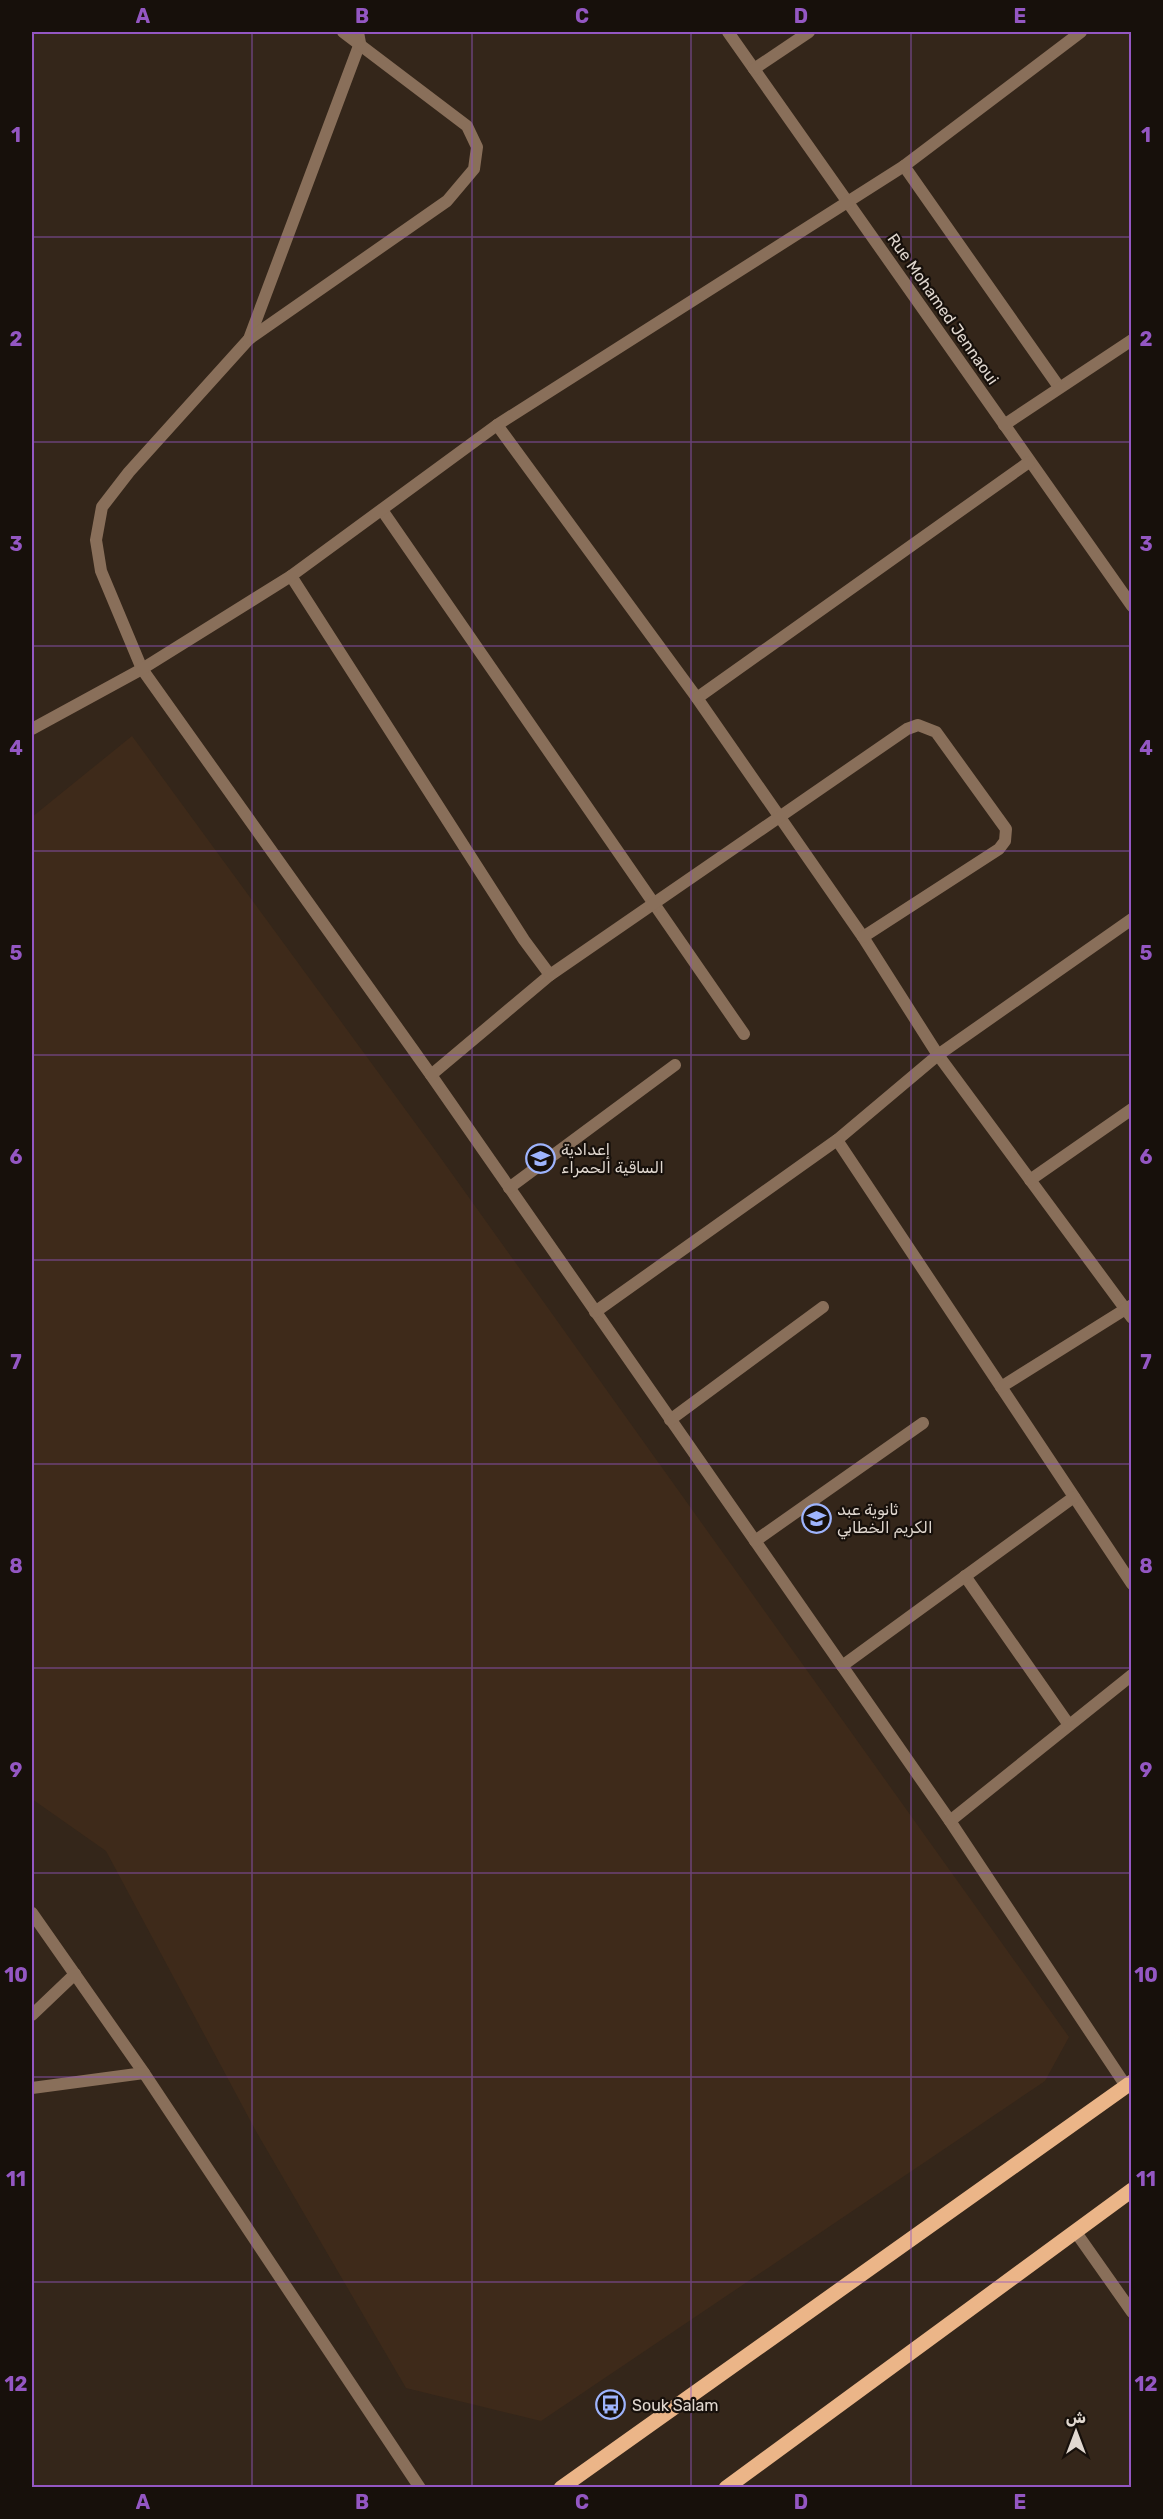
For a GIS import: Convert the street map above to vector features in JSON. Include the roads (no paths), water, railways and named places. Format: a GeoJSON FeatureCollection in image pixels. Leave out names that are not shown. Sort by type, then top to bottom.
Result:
{"type":"FeatureCollection","features":[{"type":"Feature","properties":{"kind":"main road"},"geometry":{"type":"LineString","coordinates":[[561,2487],[1129,2084]]}},
{"type":"Feature","properties":{"kind":"main road"},"geometry":{"type":"LineString","coordinates":[[726,2487],[1131,2190]]}},
{"type":"Feature","properties":{"kind":"street"},"geometry":{"type":"LineString","coordinates":[[343,32],[359,37],[467,126],[477,147],[474,169],[447,201],[249,339],[129,472],[102,507],[96,540],[101,571],[142,669],[431,1075],[950,1821],[1129,2084]]}},
{"type":"Feature","properties":{"kind":"street","name":"Rue Mohamed Jennaoui"},"geometry":{"type":"LineString","coordinates":[[728,32],[1131,606]]}},
{"type":"Feature","properties":{"kind":"street"},"geometry":{"type":"LineString","coordinates":[[754,69],[809,32]]}},
{"type":"Feature","properties":{"kind":"street"},"geometry":{"type":"LineString","coordinates":[[32,729],[142,669],[291,576],[497,425],[904,166],[1081,32]]}},
{"type":"Feature","properties":{"kind":"street"},"geometry":{"type":"LineString","coordinates":[[249,339],[359,37]]}},
{"type":"Feature","properties":{"kind":"street"},"geometry":{"type":"LineString","coordinates":[[904,166],[1059,387]]}},
{"type":"Feature","properties":{"kind":"street"},"geometry":{"type":"LineString","coordinates":[[1004,425],[1131,340]]}},
{"type":"Feature","properties":{"kind":"street"},"geometry":{"type":"LineString","coordinates":[[497,425],[698,698],[862,937],[938,1055],[1130,1311],[1001,1387]]}},
{"type":"Feature","properties":{"kind":"street"},"geometry":{"type":"LineString","coordinates":[[698,698],[1029,462]]}},
{"type":"Feature","properties":{"kind":"street"},"geometry":{"type":"LineString","coordinates":[[382,510],[744,1034]]}},
{"type":"Feature","properties":{"kind":"street"},"geometry":{"type":"LineString","coordinates":[[291,576],[524,940],[550,975]]}},
{"type":"Feature","properties":{"kind":"street"},"geometry":{"type":"LineString","coordinates":[[431,1075],[550,975],[907,729],[918,725],[936,732],[1006,830],[1005,841],[999,849],[862,937]]}},
{"type":"Feature","properties":{"kind":"street"},"geometry":{"type":"LineString","coordinates":[[595,1312],[837,1140],[938,1055],[1131,920]]}},
{"type":"Feature","properties":{"kind":"street"},"geometry":{"type":"LineString","coordinates":[[509,1188],[675,1065]]}},
{"type":"Feature","properties":{"kind":"street"},"geometry":{"type":"LineString","coordinates":[[1030,1180],[1131,1109]]}},
{"type":"Feature","properties":{"kind":"street"},"geometry":{"type":"LineString","coordinates":[[837,1140],[1131,1584]]}},
{"type":"Feature","properties":{"kind":"street"},"geometry":{"type":"LineString","coordinates":[[670,1420],[823,1308]]}},
{"type":"Feature","properties":{"kind":"street"},"geometry":{"type":"LineString","coordinates":[[755,1541],[923,1423]]}},
{"type":"Feature","properties":{"kind":"street"},"geometry":{"type":"LineString","coordinates":[[842,1666],[1074,1497]]}},
{"type":"Feature","properties":{"kind":"street"},"geometry":{"type":"LineString","coordinates":[[965,1576],[1070,1725]]}},
{"type":"Feature","properties":{"kind":"street"},"geometry":{"type":"LineString","coordinates":[[950,1821],[1131,1675]]}},
{"type":"Feature","properties":{"kind":"street"},"geometry":{"type":"LineString","coordinates":[[32,1913],[144,2073],[420,2487]]}},
{"type":"Feature","properties":{"kind":"street"},"geometry":{"type":"LineString","coordinates":[[32,2015],[75,1974]]}},
{"type":"Feature","properties":{"kind":"street"},"geometry":{"type":"LineString","coordinates":[[32,2088],[144,2073]]}},
{"type":"Feature","properties":{"kind":"street"},"geometry":{"type":"LineString","coordinates":[[1075,2231],[1131,2312]]}},
{"type":"Feature","properties":{"kind":"place","name":"إعدادية الساقية الحمراء"},"geometry":{"type":"Point","coordinates":[540,1158]}},
{"type":"Feature","properties":{"kind":"place","name":"ثانوية عبد الكريم الخطابي"},"geometry":{"type":"Point","coordinates":[816,1518]}},
{"type":"Feature","properties":{"kind":"place","name":"Souk Salam"},"geometry":{"type":"Point","coordinates":[611,2405]}}]}
